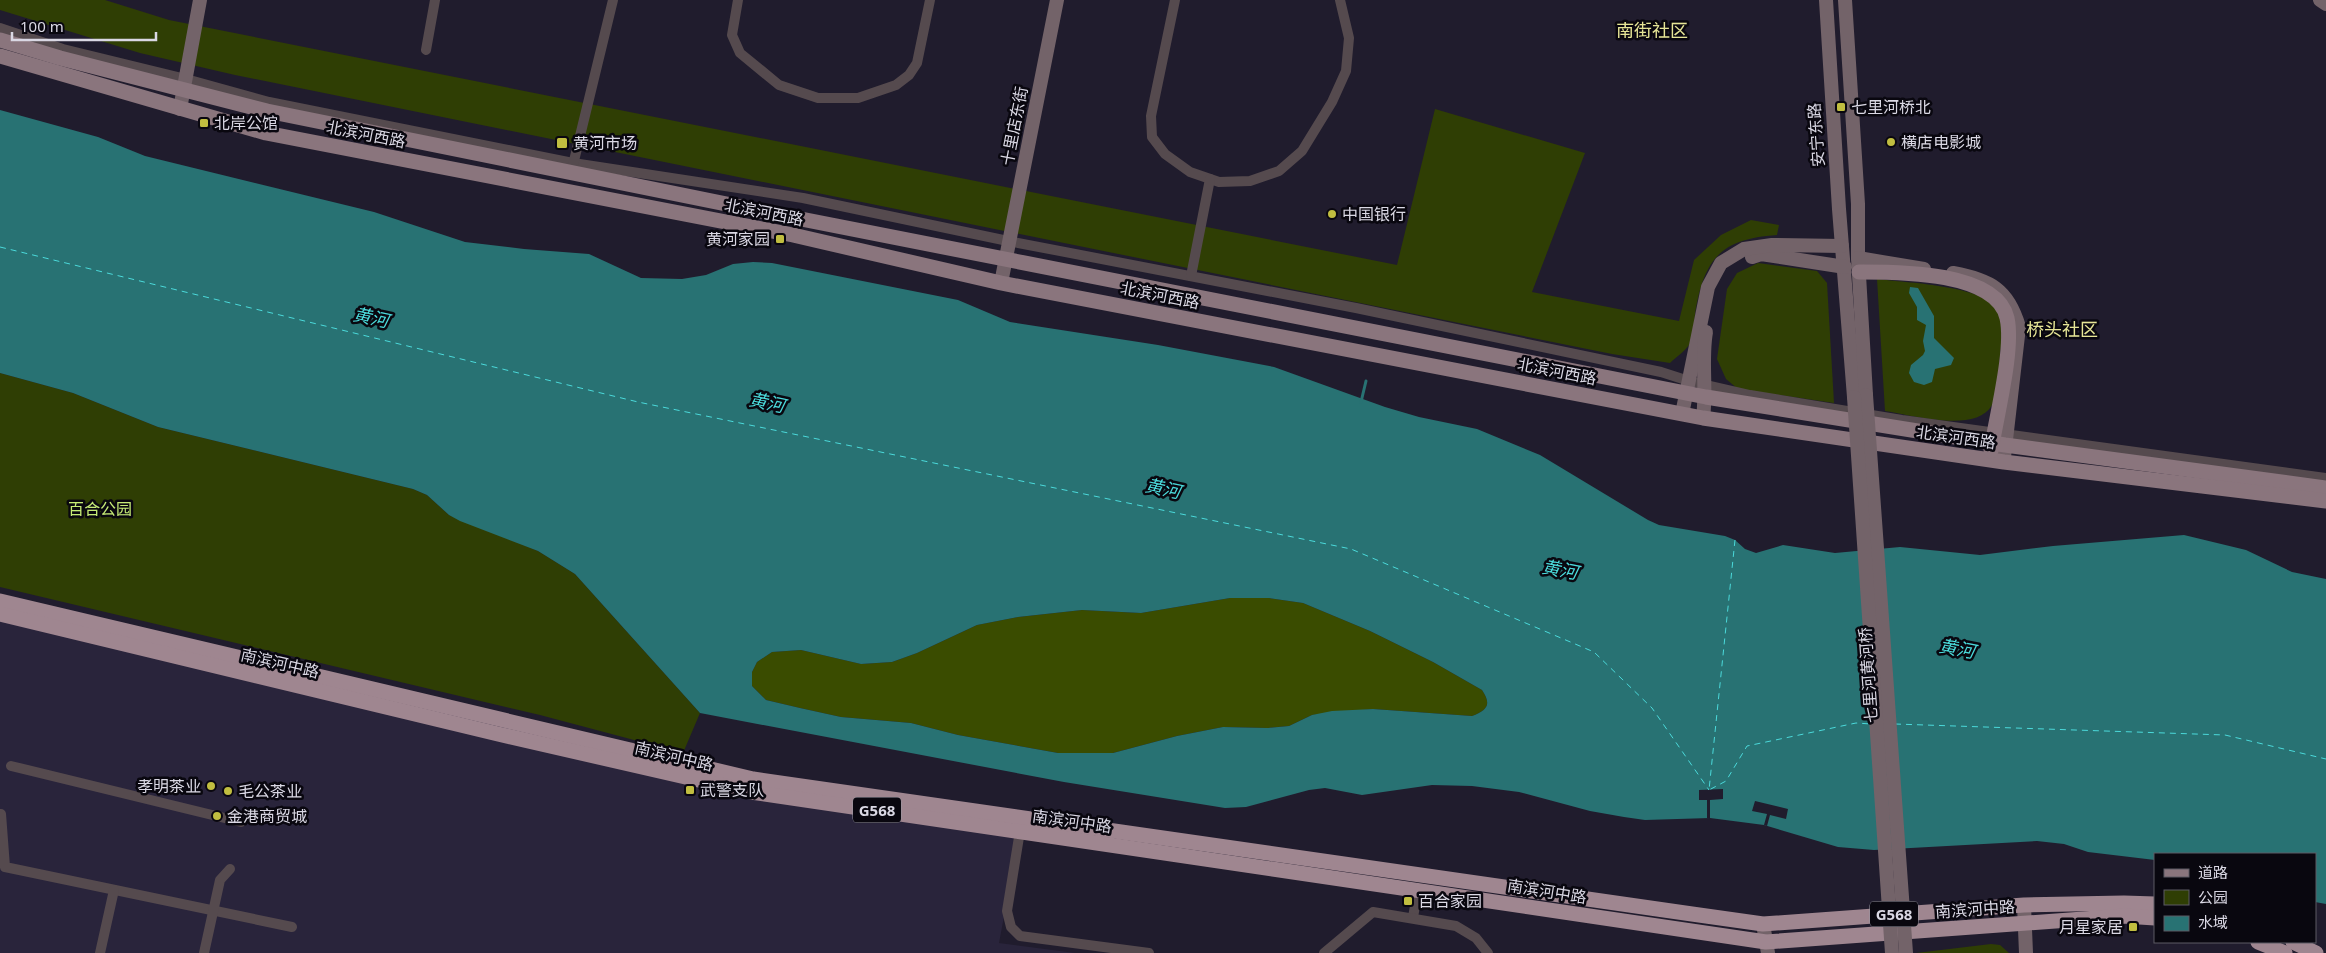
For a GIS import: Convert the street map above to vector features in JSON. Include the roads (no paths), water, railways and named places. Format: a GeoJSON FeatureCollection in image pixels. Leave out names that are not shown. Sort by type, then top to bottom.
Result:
{"type":"FeatureCollection","features":[{"type":"Feature","properties":{"kind":"highway","name":"南滨河中路"},"geometry":{"type":"LineString","coordinates":[[0,600],[753,778],[1764,924],[2024,905],[2124,902],[2154,904]]}},
{"type":"Feature","properties":{"kind":"highway","name":"南滨河中路"},"geometry":{"type":"LineString","coordinates":[[0,614],[750,792],[1418,890],[1767,948],[2024,923],[2124,916],[2154,918]]}},
{"type":"Feature","properties":{"kind":"highway"},"geometry":{"type":"LineString","coordinates":[[2260,943],[2285,953]]}},
{"type":"Feature","properties":{"kind":"highway"},"geometry":{"type":"LineString","coordinates":[[2294,943],[2316,953]]}},
{"type":"Feature","properties":{"kind":"main road"},"geometry":{"type":"LineString","coordinates":[[180,109],[200,0]]}},
{"type":"Feature","properties":{"kind":"main road","name":"十里店东街"},"geometry":{"type":"LineString","coordinates":[[1001,283],[1004,259],[1057,0]]}},
{"type":"Feature","properties":{"kind":"main road","name":"安宁东路"},"geometry":{"type":"LineString","coordinates":[[1826,0],[1842,246],[1854,266]]}},
{"type":"Feature","properties":{"kind":"main road"},"geometry":{"type":"LineString","coordinates":[[1845,0],[1858,204],[1854,266],[1860,396]]}},
{"type":"Feature","properties":{"kind":"main road"},"geometry":{"type":"LineString","coordinates":[[2320,0],[2326,4]]}},
{"type":"Feature","properties":{"kind":"main road","name":"北滨河西路"},"geometry":{"type":"LineString","coordinates":[[0,40],[60,58],[185,83],[267,111],[572,168],[1004,259],[1705,391],[2000,439],[2326,488]]}},
{"type":"Feature","properties":{"kind":"main road","name":"北滨河西路"},"geometry":{"type":"LineString","coordinates":[[0,56],[266,133],[793,235],[1001,283],[1682,414],[1997,461],[2326,501]]}},
{"type":"Feature","properties":{"kind":"main road"},"geometry":{"type":"LineString","coordinates":[[138,96],[169,95],[185,83]]}},
{"type":"Feature","properties":{"kind":"main road"},"geometry":{"type":"LineString","coordinates":[[1682,414],[1708,287],[1721,263],[1744,249],[1772,245],[1842,246]]}},
{"type":"Feature","properties":{"kind":"main road"},"geometry":{"type":"LineString","coordinates":[[1703,418],[1705,391],[1704,342],[1714,285],[1733,263],[1761,254],[1964,281],[1993,296],[2007,318],[2008,350],[1997,461]]}},
{"type":"Feature","properties":{"kind":"main road","name":"七里河黄河桥"},"geometry":{"type":"LineString","coordinates":[[1860,396],[1892,953]]}},
{"type":"Feature","properties":{"kind":"main road","name":"七里河黄河桥"},"geometry":{"type":"LineString","coordinates":[[1860,396],[1906,953]]}},
{"type":"Feature","properties":{"kind":"main road"},"geometry":{"type":"LineString","coordinates":[[2024,905],[2026,953]]}},
{"type":"Feature","properties":{"kind":"main road"},"geometry":{"type":"LineString","coordinates":[[1764,924],[1767,948]]}},
{"type":"Feature","properties":{"kind":"street"},"geometry":{"type":"LineString","coordinates":[[426,50],[435,0]]}},
{"type":"Feature","properties":{"kind":"street"},"geometry":{"type":"LineString","coordinates":[[613,0],[572,168],[803,198],[1008,241],[1540,346],[1661,372],[1687,387]]}},
{"type":"Feature","properties":{"kind":"street"},"geometry":{"type":"LineString","coordinates":[[738,0],[732,35],[740,53],[779,85],[818,98],[858,98],[896,85],[909,76],[917,62],[930,0]]}},
{"type":"Feature","properties":{"kind":"street"},"geometry":{"type":"LineString","coordinates":[[1175,0],[1150,127],[1157,147],[1165,154],[1190,172],[1219,182],[1250,181],[1279,170],[1302,151],[1332,102],[1346,71],[1349,38],[1340,0]]}},
{"type":"Feature","properties":{"kind":"street"},"geometry":{"type":"LineString","coordinates":[[0,28],[63,49],[185,83]]}},
{"type":"Feature","properties":{"kind":"street"},"geometry":{"type":"LineString","coordinates":[[1191,276],[1210,179]]}},
{"type":"Feature","properties":{"kind":"street"},"geometry":{"type":"LineString","coordinates":[[2000,439],[2326,478]]}},
{"type":"Feature","properties":{"kind":"street"},"geometry":{"type":"LineString","coordinates":[[11,766],[241,822]]}},
{"type":"Feature","properties":{"kind":"street"},"geometry":{"type":"LineString","coordinates":[[2,814],[2,842],[5,867],[292,927]]}},
{"type":"Feature","properties":{"kind":"street"},"geometry":{"type":"LineString","coordinates":[[1020,831],[1008,911],[1012,927],[1020,936],[1149,953]]}},
{"type":"Feature","properties":{"kind":"street"},"geometry":{"type":"LineString","coordinates":[[204,953],[220,880],[230,869]]}},
{"type":"Feature","properties":{"kind":"street"},"geometry":{"type":"LineString","coordinates":[[100,953],[114,890]]}},
{"type":"Feature","properties":{"kind":"street"},"geometry":{"type":"LineString","coordinates":[[1413,918],[1418,890]]}},
{"type":"Feature","properties":{"kind":"street"},"geometry":{"type":"LineString","coordinates":[[1324,953],[1373,912],[1456,926],[1476,938],[1488,953]]}},
{"type":"Feature","properties":{"kind":"water","name":"黄河"},"geometry":{"type":"Polygon","coordinates":[[[0,110],[98,137],[145,156],[374,212],[465,242],[589,254],[641,278],[682,279],[706,275],[733,264],[772,263],[958,300],[1010,322],[1158,345],[1274,367],[1385,407],[1419,417],[1477,429],[1540,455],[1659,525],[1725,536],[1735,540],[1745,549],[1756,553],[1783,545],[1835,553],[1900,547],[1980,555],[2053,546],[2184,535],[2246,550],[2292,572],[2326,579],[2326,904],[2316,902],[2316,853],[2154,853],[2154,860],[2088,852],[2064,844],[2037,841],[1874,850],[1838,847],[1764,825],[1710,818],[1645,820],[1590,811],[1519,792],[1472,786],[1432,785],[1362,795],[1325,788],[1309,790],[1246,807],[1225,808],[1064,782],[700,713],[575,574],[538,551],[460,521],[449,515],[427,495],[413,489],[158,427],[73,393],[0,373],[0,110]],[[1230,598],[1141,613],[1082,610],[1018,617],[977,625],[917,653],[892,662],[861,664],[801,650],[772,652],[757,662],[752,672],[752,686],[766,700],[841,717],[911,723],[958,735],[1058,753],[1113,753],[1177,736],[1223,727],[1268,728],[1289,726],[1312,715],[1332,711],[1373,709],[1472,716],[1481,712],[1486,706],[1487,700],[1482,690],[1433,662],[1370,631],[1303,603],[1269,598],[1230,598]]]}},
{"type":"Feature","properties":{"kind":"water"},"geometry":{"type":"Polygon","coordinates":[[[1910,287],[1918,288],[1934,316],[1934,338],[1954,358],[1951,365],[1935,369],[1932,382],[1924,385],[1914,382],[1909,373],[1911,365],[1925,351],[1923,341],[1926,325],[1917,320],[1917,307],[1909,293],[1910,287]]]}},
{"type":"Feature","properties":{"kind":"waterway"},"geometry":{"type":"LineString","coordinates":[[1361,402],[1366,381]]}},
{"type":"Feature","properties":{"kind":"place","name":"七里河桥北"},"geometry":{"type":"Point","coordinates":[1841,107]}},
{"type":"Feature","properties":{"kind":"place","name":"北岸公馆"},"geometry":{"type":"Point","coordinates":[204,123]}},
{"type":"Feature","properties":{"kind":"place","name":"横店电影城"},"geometry":{"type":"Point","coordinates":[1891,142]}},
{"type":"Feature","properties":{"kind":"place","name":"黄河市场"},"geometry":{"type":"Point","coordinates":[562,143]}},
{"type":"Feature","properties":{"kind":"place","name":"中国银行"},"geometry":{"type":"Point","coordinates":[1332,214]}},
{"type":"Feature","properties":{"kind":"place","name":"黄河家园"},"geometry":{"type":"Point","coordinates":[780,239]}},
{"type":"Feature","properties":{"kind":"place","name":"孝明茶业"},"geometry":{"type":"Point","coordinates":[211,786]}},
{"type":"Feature","properties":{"kind":"place","name":"武警支队"},"geometry":{"type":"Point","coordinates":[690,790]}},
{"type":"Feature","properties":{"kind":"place","name":"毛公茶业"},"geometry":{"type":"Point","coordinates":[228,791]}},
{"type":"Feature","properties":{"kind":"place","name":"金港商贸城"},"geometry":{"type":"Point","coordinates":[217,816]}},
{"type":"Feature","properties":{"kind":"place","name":"百合家园"},"geometry":{"type":"Point","coordinates":[1408,901]}},
{"type":"Feature","properties":{"kind":"place","name":"月星家居"},"geometry":{"type":"Point","coordinates":[2133,927]}},
{"type":"Feature","properties":{"kind":"district","name":"南街社区"},"geometry":{"type":"Point","coordinates":[1652,30]}},
{"type":"Feature","properties":{"kind":"district","name":"桥头社区"},"geometry":{"type":"Point","coordinates":[2062,329]}},
{"type":"Feature","properties":{"kind":"park label","name":"百合公园"},"geometry":{"type":"Point","coordinates":[100,509]}}]}
